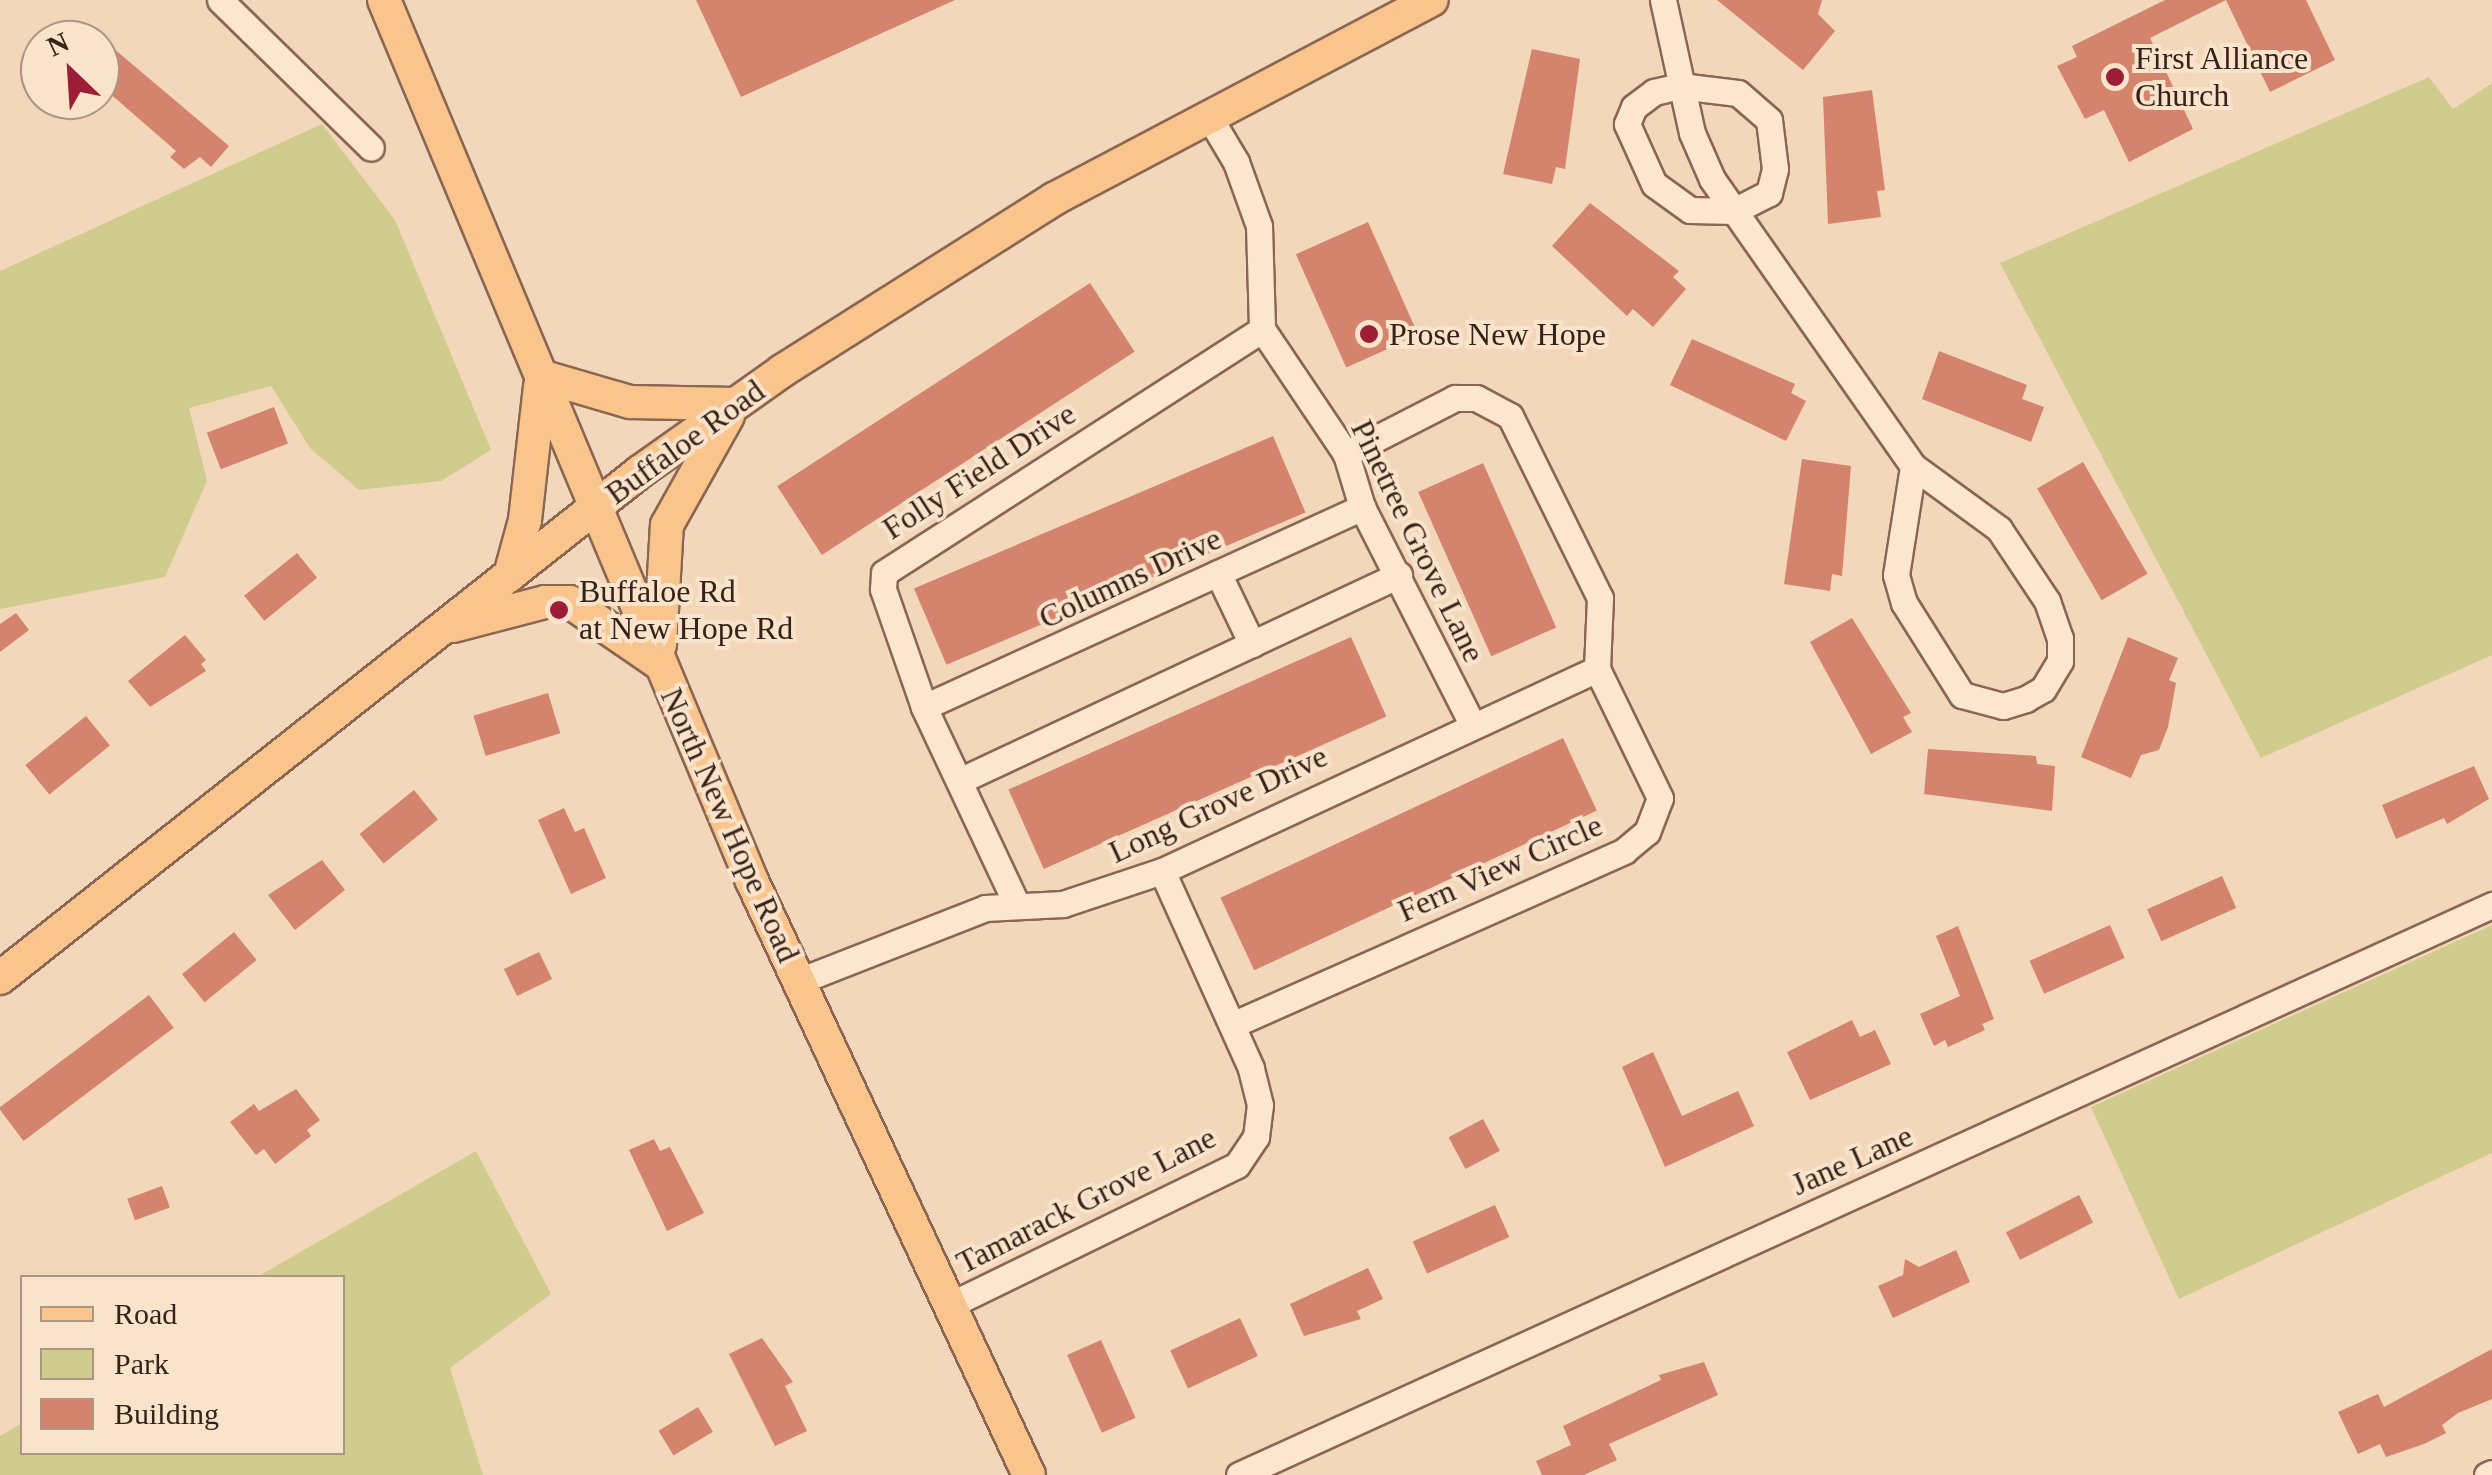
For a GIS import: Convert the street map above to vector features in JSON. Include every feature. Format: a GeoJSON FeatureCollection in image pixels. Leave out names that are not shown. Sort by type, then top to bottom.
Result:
{"type":"FeatureCollection","features":[{"type":"Feature","properties":{"kind":"main road","name":"North New Hope Road"},"geometry":{"type":"LineString","coordinates":[[384,0],[660,664],[799,981],[1029,1475]]}},
{"type":"Feature","properties":{"kind":"main road","name":"Buffaloe Road"},"geometry":{"type":"LineString","coordinates":[[0,978],[510,575],[735,404],[1054,199],[1432,0]]}},
{"type":"Feature","properties":{"kind":"main road"},"geometry":{"type":"LineString","coordinates":[[510,575],[525,520],[541,376],[630,402],[735,404],[667,525],[659,581],[660,664]]}},
{"type":"Feature","properties":{"kind":"main road"},"geometry":{"type":"LineString","coordinates":[[441,630],[545,602],[570,602],[660,664]]}},
{"type":"Feature","properties":{"kind":"street"},"geometry":{"type":"LineString","coordinates":[[220,0],[371,148]]}},
{"type":"Feature","properties":{"kind":"street"},"geometry":{"type":"LineString","coordinates":[[1663,0],[1692,133],[1734,211],[1913,466],[1998,529],[2056,621],[2060,661],[2043,689],[2003,706],[1962,696],[1904,603],[1896,575],[1913,466]]}},
{"type":"Feature","properties":{"kind":"street"},"geometry":{"type":"LineString","coordinates":[[1680,86],[1738,92],[1769,120],[1775,169],[1768,193],[1734,211],[1690,210],[1654,184],[1635,154],[1627,124],[1634,108],[1654,92],[1680,86]]}},
{"type":"Feature","properties":{"kind":"street"},"geometry":{"type":"LineString","coordinates":[[1208,115],[1236,162],[1260,226],[1262,329]]}},
{"type":"Feature","properties":{"kind":"street","name":"Pinetree Grove Lane"},"geometry":{"type":"LineString","coordinates":[[1262,329],[1346,454],[1362,507],[1471,722]]}},
{"type":"Feature","properties":{"kind":"street","name":"Folly Field Drive"},"geometry":{"type":"LineString","coordinates":[[1018,905],[924,708],[883,589],[894,562],[1262,329]]}},
{"type":"Feature","properties":{"kind":"street","name":"Fern View Circle"},"geometry":{"type":"LineString","coordinates":[[1232,1025],[1624,851],[1646,832],[1660,798],[1597,669],[1600,598],[1510,416],[1476,398],[1455,398],[1346,454]]}},
{"type":"Feature","properties":{"kind":"street","name":"Columns Drive"},"geometry":{"type":"LineString","coordinates":[[924,708],[1362,507]]}},
{"type":"Feature","properties":{"kind":"street"},"geometry":{"type":"LineString","coordinates":[[1218,573],[1252,644]]}},
{"type":"Feature","properties":{"kind":"street"},"geometry":{"type":"LineString","coordinates":[[958,780],[1399,575]]}},
{"type":"Feature","properties":{"kind":"street","name":"Long Grove Drive"},"geometry":{"type":"LineString","coordinates":[[799,981],[956,917],[1018,905],[1063,904],[1162,872],[1471,722],[1597,669]]}},
{"type":"Feature","properties":{"kind":"street","name":"Tamarack Grove Lane"},"geometry":{"type":"LineString","coordinates":[[950,1305],[1238,1165],[1256,1137],[1260,1105],[1232,1025],[1162,872]]}},
{"type":"Feature","properties":{"kind":"street","name":"Jane Lane"},"geometry":{"type":"LineString","coordinates":[[1239,1475],[2492,905]]}},
{"type":"Feature","properties":{"kind":"green space"},"geometry":{"type":"Polygon","coordinates":[[[2429,77],[2453,109],[2492,83],[2492,655],[2261,758],[2000,263],[2429,77]]]}},
{"type":"Feature","properties":{"kind":"green space"},"geometry":{"type":"Polygon","coordinates":[[[322,124],[395,220],[491,450],[441,481],[359,490],[310,448],[271,386],[189,408],[207,481],[165,577],[0,609],[0,271],[322,124]]]}},
{"type":"Feature","properties":{"kind":"green space"},"geometry":{"type":"Polygon","coordinates":[[[2492,925],[2492,1153],[2179,1299],[2091,1107],[2492,925]]]}},
{"type":"Feature","properties":{"kind":"green space"},"geometry":{"type":"Polygon","coordinates":[[[476,1151],[551,1294],[450,1368],[483,1475],[0,1475],[0,1436],[20,1424],[20,1455],[345,1455],[345,1275],[260,1275],[476,1151]]]}},
{"type":"Feature","properties":{"kind":"building"},"geometry":{"type":"Polygon","coordinates":[[[696,0],[955,0],[741,97],[696,0]]]}},
{"type":"Feature","properties":{"kind":"building"},"geometry":{"type":"Polygon","coordinates":[[[1717,0],[1822,0],[1818,14],[1835,31],[1803,70],[1717,0]]]}},
{"type":"Feature","properties":{"kind":"building","name":"First Alliance Church"},"geometry":{"type":"Polygon","coordinates":[[[2165,0],[2226,0],[2150,38],[2193,129],[2129,162],[2104,110],[2085,119],[2057,66],[2077,57],[2072,46],[2165,0]]]}},
{"type":"Feature","properties":{"kind":"building"},"geometry":{"type":"Polygon","coordinates":[[[2226,0],[2306,0],[2335,60],[2270,92],[2226,0]]]}},
{"type":"Feature","properties":{"kind":"building"},"geometry":{"type":"Polygon","coordinates":[[[1532,49],[1580,59],[1565,169],[1556,167],[1552,184],[1503,174],[1532,49]]]}},
{"type":"Feature","properties":{"kind":"building"},"geometry":{"type":"Polygon","coordinates":[[[120,54],[229,146],[211,167],[200,157],[184,169],[170,157],[176,151],[120,102],[120,54]]]}},
{"type":"Feature","properties":{"kind":"building"},"geometry":{"type":"Polygon","coordinates":[[[1872,90],[1885,190],[1877,191],[1881,217],[1828,224],[1823,97],[1872,90]]]}},
{"type":"Feature","properties":{"kind":"building"},"geometry":{"type":"Polygon","coordinates":[[[1590,203],[1679,271],[1673,277],[1686,289],[1653,327],[1633,309],[1627,316],[1552,246],[1590,203]]]}},
{"type":"Feature","properties":{"kind":"building"},"geometry":{"type":"Polygon","coordinates":[[[1368,222],[1418,335],[1346,367],[1296,254],[1368,222]]]}},
{"type":"Feature","properties":{"kind":"building"},"geometry":{"type":"Polygon","coordinates":[[[1090,283],[1135,352],[822,555],[777,486],[1090,283]]]}},
{"type":"Feature","properties":{"kind":"building"},"geometry":{"type":"Polygon","coordinates":[[[1692,339],[1795,384],[1791,393],[1806,401],[1786,441],[1670,385],[1692,339]]]}},
{"type":"Feature","properties":{"kind":"building"},"geometry":{"type":"Polygon","coordinates":[[[1939,351],[2027,385],[2022,399],[2044,407],[2031,442],[1922,399],[1939,351]]]}},
{"type":"Feature","properties":{"kind":"building"},"geometry":{"type":"Polygon","coordinates":[[[274,407],[288,443],[221,469],[207,433],[274,407]]]}},
{"type":"Feature","properties":{"kind":"building"},"geometry":{"type":"Polygon","coordinates":[[[1273,436],[1305,512],[946,665],[914,588],[1273,436]]]}},
{"type":"Feature","properties":{"kind":"building"},"geometry":{"type":"Polygon","coordinates":[[[1802,459],[1851,466],[1842,576],[1832,574],[1830,591],[1784,584],[1802,459]]]}},
{"type":"Feature","properties":{"kind":"building"},"geometry":{"type":"Polygon","coordinates":[[[2083,462],[2148,574],[2102,600],[2037,489],[2083,462]]]}},
{"type":"Feature","properties":{"kind":"building"},"geometry":{"type":"Polygon","coordinates":[[[1483,463],[1556,627],[1491,656],[1418,492],[1483,463]]]}},
{"type":"Feature","properties":{"kind":"building"},"geometry":{"type":"Polygon","coordinates":[[[297,553],[317,578],[264,621],[244,596],[297,553]]]}},
{"type":"Feature","properties":{"kind":"building"},"geometry":{"type":"Polygon","coordinates":[[[16,613],[29,630],[0,652],[0,624],[16,613]]]}},
{"type":"Feature","properties":{"kind":"building"},"geometry":{"type":"Polygon","coordinates":[[[1852,618],[1911,713],[1903,717],[1912,732],[1871,754],[1810,642],[1852,618]]]}},
{"type":"Feature","properties":{"kind":"building"},"geometry":{"type":"Polygon","coordinates":[[[185,635],[206,660],[201,664],[206,671],[150,707],[128,681],[185,635]]]}},
{"type":"Feature","properties":{"kind":"building"},"geometry":{"type":"Polygon","coordinates":[[[1351,637],[1386,716],[1044,869],[1008,790],[1351,637]]]}},
{"type":"Feature","properties":{"kind":"building"},"geometry":{"type":"Polygon","coordinates":[[[2128,637],[2178,658],[2169,680],[2176,683],[2168,727],[2159,750],[2141,755],[2131,778],[2081,757],[2128,637]]]}},
{"type":"Feature","properties":{"kind":"building"},"geometry":{"type":"Polygon","coordinates":[[[548,693],[560,733],[486,756],[473,716],[548,693]]]}},
{"type":"Feature","properties":{"kind":"building"},"geometry":{"type":"Polygon","coordinates":[[[86,716],[110,746],[49,795],[25,765],[86,716]]]}},
{"type":"Feature","properties":{"kind":"building"},"geometry":{"type":"Polygon","coordinates":[[[1563,738],[1597,811],[1254,970],[1220,898],[1563,738]]]}},
{"type":"Feature","properties":{"kind":"building"},"geometry":{"type":"Polygon","coordinates":[[[1928,749],[2036,756],[2037,764],[2055,766],[2052,811],[1924,794],[1928,749]]]}},
{"type":"Feature","properties":{"kind":"building"},"geometry":{"type":"Polygon","coordinates":[[[2474,766],[2489,799],[2447,824],[2444,818],[2396,839],[2382,805],[2474,766]]]}},
{"type":"Feature","properties":{"kind":"building"},"geometry":{"type":"Polygon","coordinates":[[[414,790],[438,820],[384,864],[360,834],[414,790]]]}},
{"type":"Feature","properties":{"kind":"building"},"geometry":{"type":"Polygon","coordinates":[[[564,808],[575,832],[584,828],[606,878],[571,894],[538,820],[564,808]]]}},
{"type":"Feature","properties":{"kind":"building"},"geometry":{"type":"Polygon","coordinates":[[[322,860],[345,890],[295,930],[268,895],[322,860]]]}},
{"type":"Feature","properties":{"kind":"building"},"geometry":{"type":"Polygon","coordinates":[[[2222,876],[2236,908],[2161,941],[2147,909],[2222,876]]]}},
{"type":"Feature","properties":{"kind":"building"},"geometry":{"type":"Polygon","coordinates":[[[2110,925],[2125,958],[2044,994],[2030,961],[2110,925]]]}},
{"type":"Feature","properties":{"kind":"building"},"geometry":{"type":"Polygon","coordinates":[[[1958,926],[1994,1019],[1982,1024],[1985,1030],[1948,1047],[1945,1040],[1934,1046],[1920,1014],[1960,996],[1936,936],[1958,926]]]}},
{"type":"Feature","properties":{"kind":"building"},"geometry":{"type":"Polygon","coordinates":[[[234,932],[257,960],[205,1002],[182,974],[234,932]]]}},
{"type":"Feature","properties":{"kind":"building"},"geometry":{"type":"Polygon","coordinates":[[[539,952],[552,979],[517,996],[504,969],[539,952]]]}},
{"type":"Feature","properties":{"kind":"building"},"geometry":{"type":"Polygon","coordinates":[[[149,995],[174,1028],[24,1141],[0,1107],[149,995]]]}},
{"type":"Feature","properties":{"kind":"building"},"geometry":{"type":"Polygon","coordinates":[[[1852,1020],[1860,1037],[1875,1030],[1891,1064],[1810,1100],[1787,1052],[1852,1020]]]}},
{"type":"Feature","properties":{"kind":"building"},"geometry":{"type":"Polygon","coordinates":[[[1653,1052],[1682,1116],[1738,1091],[1754,1126],[1665,1167],[1622,1067],[1653,1052]]]}},
{"type":"Feature","properties":{"kind":"building"},"geometry":{"type":"Polygon","coordinates":[[[296,1089],[320,1120],[307,1130],[311,1136],[275,1164],[264,1149],[256,1155],[230,1122],[254,1104],[259,1111],[296,1089]]]}},
{"type":"Feature","properties":{"kind":"building"},"geometry":{"type":"Polygon","coordinates":[[[1483,1119],[1500,1151],[1465,1169],[1449,1137],[1483,1119]]]}},
{"type":"Feature","properties":{"kind":"building"},"geometry":{"type":"Polygon","coordinates":[[[654,1139],[660,1151],[670,1147],[704,1213],[667,1231],[629,1150],[654,1139]]]}},
{"type":"Feature","properties":{"kind":"building"},"geometry":{"type":"Polygon","coordinates":[[[162,1186],[170,1208],[135,1220],[127,1199],[162,1186]]]}},
{"type":"Feature","properties":{"kind":"building"},"geometry":{"type":"Polygon","coordinates":[[[2079,1195],[2093,1223],[2020,1260],[2006,1232],[2079,1195]]]}},
{"type":"Feature","properties":{"kind":"building"},"geometry":{"type":"Polygon","coordinates":[[[1495,1205],[1509,1237],[1427,1274],[1413,1242],[1495,1205]]]}},
{"type":"Feature","properties":{"kind":"building"},"geometry":{"type":"Polygon","coordinates":[[[1956,1250],[1970,1282],[1893,1318],[1878,1286],[1903,1275],[1905,1259],[1919,1267],[1956,1250]]]}},
{"type":"Feature","properties":{"kind":"building"},"geometry":{"type":"Polygon","coordinates":[[[1368,1268],[1383,1299],[1357,1311],[1361,1319],[1304,1336],[1290,1304],[1368,1268]]]}},
{"type":"Feature","properties":{"kind":"building"},"geometry":{"type":"Polygon","coordinates":[[[1240,1318],[1258,1356],[1188,1389],[1170,1351],[1240,1318]]]}},
{"type":"Feature","properties":{"kind":"building"},"geometry":{"type":"Polygon","coordinates":[[[762,1338],[793,1382],[785,1386],[807,1431],[775,1446],[729,1354],[762,1338]]]}},
{"type":"Feature","properties":{"kind":"building"},"geometry":{"type":"Polygon","coordinates":[[[1101,1340],[1136,1418],[1102,1433],[1067,1355],[1101,1340]]]}},
{"type":"Feature","properties":{"kind":"building"},"geometry":{"type":"Polygon","coordinates":[[[2492,1349],[2492,1399],[2458,1413],[2442,1425],[2446,1433],[2424,1444],[2386,1457],[2380,1444],[2358,1454],[2338,1412],[2378,1394],[2384,1407],[2492,1349]]]}},
{"type":"Feature","properties":{"kind":"building"},"geometry":{"type":"Polygon","coordinates":[[[1704,1362],[1718,1395],[1609,1444],[1617,1460],[1584,1475],[1542,1475],[1536,1461],[1571,1445],[1563,1426],[1661,1380],[1659,1375],[1704,1362]]]}},
{"type":"Feature","properties":{"kind":"building"},"geometry":{"type":"Polygon","coordinates":[[[698,1407],[713,1432],[674,1456],[659,1431],[698,1407]]]}},
{"type":"Feature","properties":{"kind":"place","name":"First Alliance Church"},"geometry":{"type":"Point","coordinates":[2115,77]}},
{"type":"Feature","properties":{"kind":"place","name":"Prose New Hope"},"geometry":{"type":"Point","coordinates":[1369,334]}},
{"type":"Feature","properties":{"kind":"place","name":"Buffaloe Rd at New Hope Rd"},"geometry":{"type":"Point","coordinates":[559,610]}}]}
